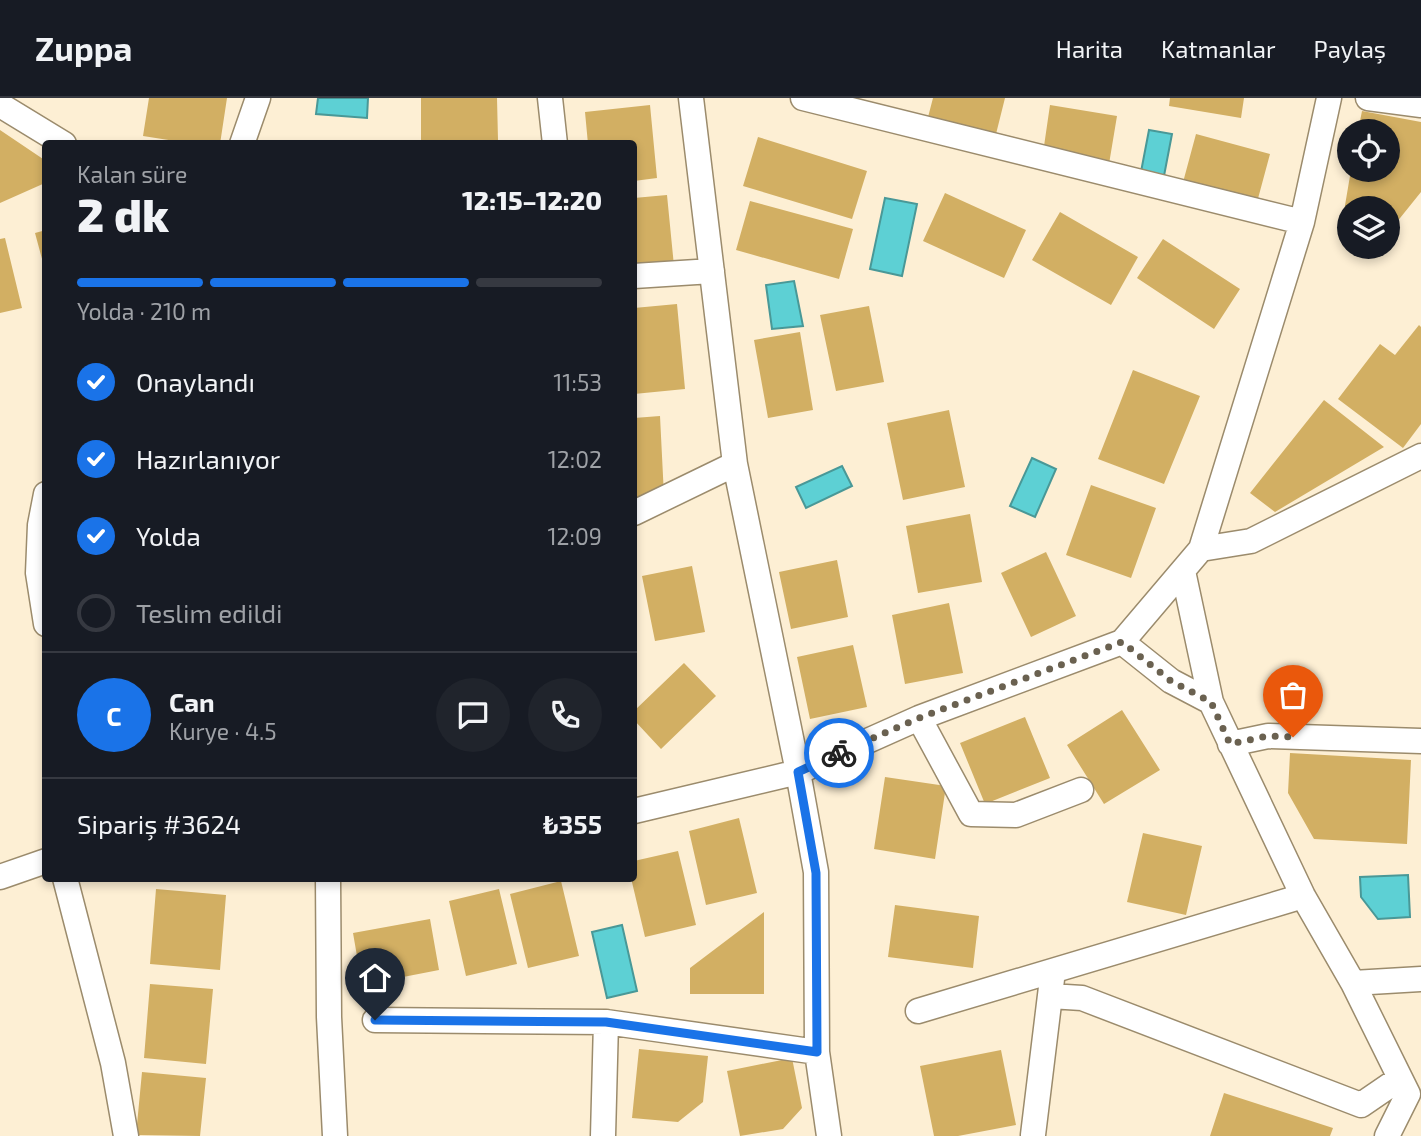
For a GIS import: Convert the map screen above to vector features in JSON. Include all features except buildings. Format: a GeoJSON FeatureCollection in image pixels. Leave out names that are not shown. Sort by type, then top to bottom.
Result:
{"type":"FeatureCollection","features":[{"type":"Feature","properties":{"kind":"street"},"geometry":{"type":"LineString","coordinates":[[243,140],[258,98]]}},
{"type":"Feature","properties":{"kind":"street"},"geometry":{"type":"LineString","coordinates":[[550,98],[555,140]]}},
{"type":"Feature","properties":{"kind":"street"},"geometry":{"type":"LineString","coordinates":[[691,98],[735,464],[816,873],[817,1052],[829,1136]]}},
{"type":"Feature","properties":{"kind":"street"},"geometry":{"type":"LineString","coordinates":[[803,98],[1302,222]]}},
{"type":"Feature","properties":{"kind":"street"},"geometry":{"type":"LineString","coordinates":[[637,810],[798,772],[919,718],[1122,642],[1201,549],[1302,222],[1329,98]]}},
{"type":"Feature","properties":{"kind":"street"},"geometry":{"type":"LineString","coordinates":[[1368,98],[1421,105]]}},
{"type":"Feature","properties":{"kind":"street"},"geometry":{"type":"LineString","coordinates":[[0,105],[57,140]]}},
{"type":"Feature","properties":{"kind":"street"},"geometry":{"type":"LineString","coordinates":[[637,276],[712,271]]}},
{"type":"Feature","properties":{"kind":"street"},"geometry":{"type":"LineString","coordinates":[[1201,549],[1251,541],[1421,456]]}},
{"type":"Feature","properties":{"kind":"street"},"geometry":{"type":"LineString","coordinates":[[637,512],[735,464]]}},
{"type":"Feature","properties":{"kind":"street"},"geometry":{"type":"LineString","coordinates":[[42,515],[38,573],[42,598]]}},
{"type":"Feature","properties":{"kind":"street"},"geometry":{"type":"LineString","coordinates":[[1183,571],[1211,702],[1303,896],[1353,983],[1409,1090]]}},
{"type":"Feature","properties":{"kind":"street"},"geometry":{"type":"LineString","coordinates":[[1122,642],[1171,681],[1211,702]]}},
{"type":"Feature","properties":{"kind":"street"},"geometry":{"type":"LineString","coordinates":[[919,718],[971,814],[1016,816],[1081,790]]}},
{"type":"Feature","properties":{"kind":"street"},"geometry":{"type":"LineString","coordinates":[[1230,744],[1268,736],[1421,741]]}},
{"type":"Feature","properties":{"kind":"street"},"geometry":{"type":"LineString","coordinates":[[0,877],[42,862]]}},
{"type":"Feature","properties":{"kind":"street"},"geometry":{"type":"LineString","coordinates":[[66,882],[113,1063],[126,1136]]}},
{"type":"Feature","properties":{"kind":"street"},"geometry":{"type":"LineString","coordinates":[[328,882],[329,1017],[335,1136]]}},
{"type":"Feature","properties":{"kind":"street"},"geometry":{"type":"LineString","coordinates":[[918,1011],[1303,896]]}},
{"type":"Feature","properties":{"kind":"street"},"geometry":{"type":"LineString","coordinates":[[1033,1135],[1053,971]]}},
{"type":"Feature","properties":{"kind":"street"},"geometry":{"type":"LineString","coordinates":[[1353,983],[1421,979]]}},
{"type":"Feature","properties":{"kind":"street"},"geometry":{"type":"LineString","coordinates":[[1050,996],[1082,998],[1361,1105],[1409,1090]]}},
{"type":"Feature","properties":{"kind":"street"},"geometry":{"type":"LineString","coordinates":[[375,1020],[606,1022],[817,1052]]}},
{"type":"Feature","properties":{"kind":"street"},"geometry":{"type":"LineString","coordinates":[[603,1136],[606,1022]]}},
{"type":"Feature","properties":{"kind":"street"},"geometry":{"type":"LineString","coordinates":[[1387,1136],[1409,1090]]}},
{"type":"Feature","properties":{"kind":"water"},"geometry":{"type":"Polygon","coordinates":[[[318,98],[368,98],[367,118],[316,114],[318,98]]]}},
{"type":"Feature","properties":{"kind":"water"},"geometry":{"type":"Polygon","coordinates":[[[1149,130],[1172,134],[1163,181],[1140,177],[1149,130]]]}},
{"type":"Feature","properties":{"kind":"water"},"geometry":{"type":"Polygon","coordinates":[[[885,198],[917,204],[902,276],[870,269],[885,198]]]}},
{"type":"Feature","properties":{"kind":"water"},"geometry":{"type":"Polygon","coordinates":[[[794,281],[803,326],[772,329],[766,285],[794,281]]]}},
{"type":"Feature","properties":{"kind":"water"},"geometry":{"type":"Polygon","coordinates":[[[1032,458],[1056,469],[1035,517],[1010,506],[1032,458]]]}},
{"type":"Feature","properties":{"kind":"water"},"geometry":{"type":"Polygon","coordinates":[[[842,466],[852,486],[806,508],[796,487],[842,466]]]}},
{"type":"Feature","properties":{"kind":"water"},"geometry":{"type":"Polygon","coordinates":[[[1408,875],[1410,917],[1378,919],[1361,897],[1360,877],[1408,875]]]}},
{"type":"Feature","properties":{"kind":"water"},"geometry":{"type":"Polygon","coordinates":[[[622,925],[637,991],[607,998],[592,932],[622,925]]]}},
{"type":"Feature","properties":{"kind":"way so far"},"geometry":{"type":"LineString","coordinates":[[839,753],[919,718],[1122,642],[1171,681],[1211,702],[1230,744],[1268,736],[1293,737]]}},
{"type":"Feature","properties":{"kind":"route"},"geometry":{"type":"LineString","coordinates":[[375,1020],[606,1022],[817,1052],[816,873],[798,772],[839,753]]}}]}
